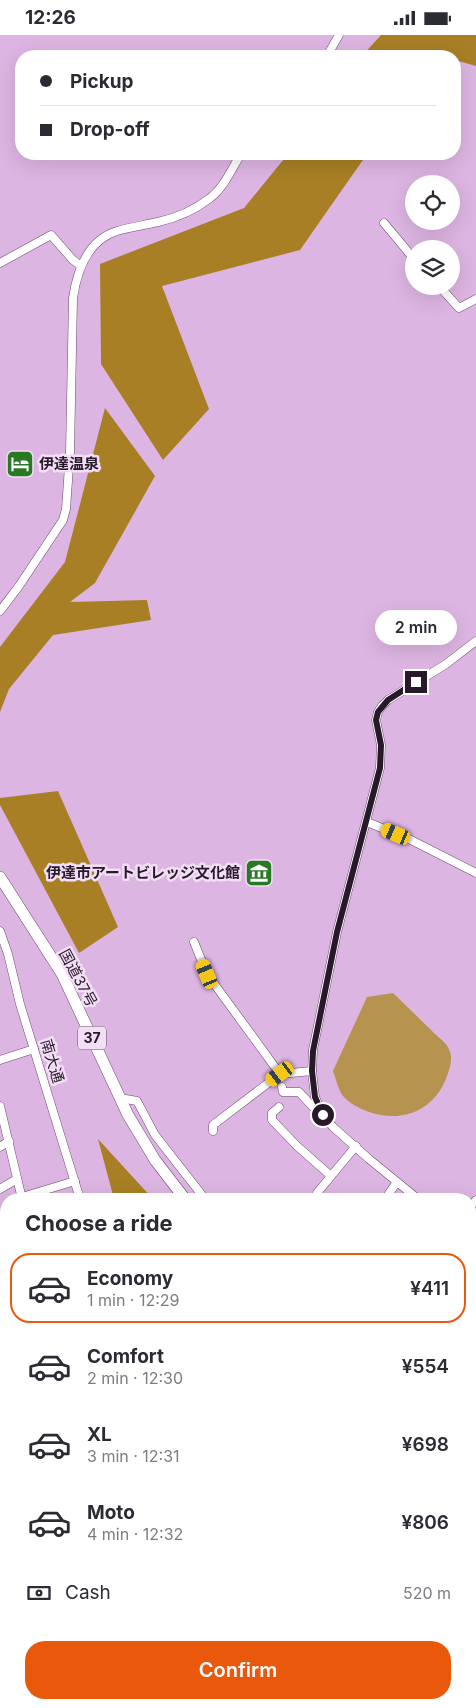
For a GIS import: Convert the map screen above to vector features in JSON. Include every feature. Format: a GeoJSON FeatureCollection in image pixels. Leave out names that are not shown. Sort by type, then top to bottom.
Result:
{"type":"FeatureCollection","features":[{"type":"Feature","properties":{"kind":"highway","name":"国道37号"},"geometry":{"type":"LineString","coordinates":[[0,877],[62,974],[128,1115],[155,1160],[180,1193]]}},
{"type":"Feature","properties":{"kind":"street"},"geometry":{"type":"LineString","coordinates":[[330,50],[339,35]]}},
{"type":"Feature","properties":{"kind":"street"},"geometry":{"type":"LineString","coordinates":[[0,611],[63,520],[66,509],[70,452],[73,298],[81,266],[99,241],[116,232],[172,218],[212,197],[223,185],[238,160]]}},
{"type":"Feature","properties":{"kind":"street"},"geometry":{"type":"LineString","coordinates":[[384,223],[405,248]]}},
{"type":"Feature","properties":{"kind":"street"},"geometry":{"type":"LineString","coordinates":[[0,263],[51,235],[73,260],[81,266]]}},
{"type":"Feature","properties":{"kind":"street"},"geometry":{"type":"LineString","coordinates":[[447,295],[459,308],[476,299]]}},
{"type":"Feature","properties":{"kind":"street"},"geometry":{"type":"LineString","coordinates":[[411,1193],[333,1127],[320,1109],[315,1097],[312,1071],[313,1051],[337,932],[380,768],[381,745],[376,720],[378,712],[388,700],[446,664],[476,641]]}},
{"type":"Feature","properties":{"kind":"street"},"geometry":{"type":"LineString","coordinates":[[367,821],[411,840],[476,873]]}},
{"type":"Feature","properties":{"kind":"street","name":"南大通"},"geometry":{"type":"LineString","coordinates":[[0,931],[78,1193]]}},
{"type":"Feature","properties":{"kind":"street"},"geometry":{"type":"LineString","coordinates":[[194,942],[211,981],[280,1074]]}},
{"type":"Feature","properties":{"kind":"street"},"geometry":{"type":"LineString","coordinates":[[0,1060],[34,1049]]}},
{"type":"Feature","properties":{"kind":"street"},"geometry":{"type":"LineString","coordinates":[[213,1131],[213,1125],[228,1112],[280,1074],[312,1071]]}},
{"type":"Feature","properties":{"kind":"street"},"geometry":{"type":"LineString","coordinates":[[282,1087],[283,1092],[299,1092],[313,1107],[320,1109]]}},
{"type":"Feature","properties":{"kind":"street"},"geometry":{"type":"LineString","coordinates":[[120,1098],[137,1101],[155,1135],[200,1193]]}},
{"type":"Feature","properties":{"kind":"street"},"geometry":{"type":"LineString","coordinates":[[0,1106],[21,1193]]}},
{"type":"Feature","properties":{"kind":"street"},"geometry":{"type":"LineString","coordinates":[[279,1107],[272,1113],[272,1119],[297,1146],[331,1176]]}},
{"type":"Feature","properties":{"kind":"street"},"geometry":{"type":"LineString","coordinates":[[0,1147],[9,1141]]}},
{"type":"Feature","properties":{"kind":"street"},"geometry":{"type":"LineString","coordinates":[[317,1193],[356,1146]]}},
{"type":"Feature","properties":{"kind":"street"},"geometry":{"type":"LineString","coordinates":[[0,1189],[17,1179]]}},
{"type":"Feature","properties":{"kind":"street"},"geometry":{"type":"LineString","coordinates":[[38,1193],[75,1181]]}},
{"type":"Feature","properties":{"kind":"street"},"geometry":{"type":"LineString","coordinates":[[390,1193],[397,1182]]}},
{"type":"Feature","properties":{"kind":"shaded area"},"geometry":{"type":"Polygon","coordinates":[[[381,35],[476,35],[476,66],[461,62],[461,50],[367,50],[381,35]]]}},
{"type":"Feature","properties":{"kind":"shaded area"},"geometry":{"type":"Polygon","coordinates":[[[283,160],[363,160],[300,250],[162,286],[209,409],[163,460],[101,364],[100,264],[244,208],[283,160]]]}},
{"type":"Feature","properties":{"kind":"shaded area"},"geometry":{"type":"Polygon","coordinates":[[[105,408],[155,476],[95,583],[70,602],[147,600],[151,620],[53,635],[9,689],[0,712],[0,647],[65,562],[105,408]]]}},
{"type":"Feature","properties":{"kind":"shaded area"},"geometry":{"type":"Polygon","coordinates":[[[58,791],[118,927],[79,953],[0,805],[0,798],[58,791]]]}},
{"type":"Feature","properties":{"kind":"shaded area"},"geometry":{"type":"Polygon","coordinates":[[[393,993],[445,1043],[450,1050],[451,1057],[451,1064],[443,1086],[436,1096],[418,1111],[395,1116],[369,1112],[349,1101],[341,1093],[333,1071],[367,997],[393,993]]]}},
{"type":"Feature","properties":{"kind":"shaded area"},"geometry":{"type":"Polygon","coordinates":[[[98,1139],[148,1193],[112,1193],[98,1139]]]}},
{"type":"Feature","properties":{"kind":"place","name":"伊達温泉"},"geometry":{"type":"Point","coordinates":[20,464]}},
{"type":"Feature","properties":{"kind":"place","name":"伊達市アートビレッジ文化館"},"geometry":{"type":"Point","coordinates":[259,873]}},
{"type":"Feature","properties":{"kind":"route"},"geometry":{"type":"LineString","coordinates":[[323,1115],[315,1097],[312,1071],[313,1051],[337,932],[378,779],[381,745],[376,720],[382,705],[416,682]]}}]}
